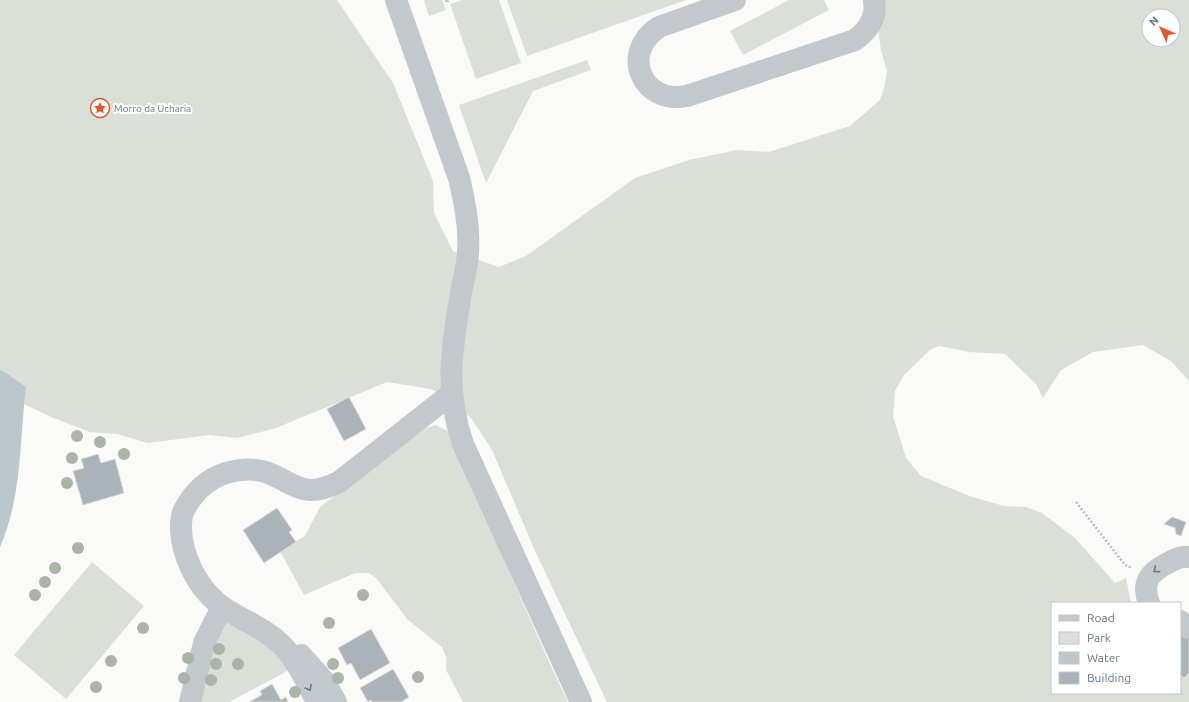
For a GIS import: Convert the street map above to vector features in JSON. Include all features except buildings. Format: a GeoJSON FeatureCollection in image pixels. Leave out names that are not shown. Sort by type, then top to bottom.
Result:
{"type":"FeatureCollection","features":[{"type":"Feature","properties":{"kind":"lane"},"geometry":{"type":"LineString","coordinates":[[396,0],[459,178],[465,203],[468,228],[468,253],[452,346],[451,394],[455,416],[463,444],[581,702]]}},
{"type":"Feature","properties":{"kind":"lane"},"geometry":{"type":"LineString","coordinates":[[735,0],[659,27],[652,32],[641,46],[638,64],[640,73],[651,89],[668,97],[688,96],[855,40],[869,27],[873,19],[875,11],[874,0]]}},
{"type":"Feature","properties":{"kind":"lane"},"geometry":{"type":"LineString","coordinates":[[336,702],[324,681],[298,652],[222,606],[211,597],[197,580],[187,560],[183,545],[182,515],[191,498],[204,485],[225,473],[248,469],[270,474],[299,488],[309,490],[329,486],[338,482],[451,394]]}},
{"type":"Feature","properties":{"kind":"lane"},"geometry":{"type":"LineString","coordinates":[[1149,602],[1147,587],[1149,576],[1154,570],[1177,559],[1189,557]]}},
{"type":"Feature","properties":{"kind":"lane"},"geometry":{"type":"LineString","coordinates":[[190,702],[204,644],[222,606]]}},
{"type":"Feature","properties":{"kind":"lane"},"geometry":{"type":"LineString","coordinates":[[1181,622],[1189,628]]}},
{"type":"Feature","properties":{"kind":"lane"},"geometry":{"type":"LineString","coordinates":[[270,634],[292,658],[317,702]]}},
{"type":"Feature","properties":{"kind":"path"},"geometry":{"type":"LineString","coordinates":[[1076,502],[1125,565],[1149,576]]}},
{"type":"Feature","properties":{"kind":"green space"},"geometry":{"type":"Polygon","coordinates":[[[0,0],[337,0],[393,83],[433,181],[434,213],[453,251],[499,267],[526,256],[635,178],[689,160],[737,150],[769,152],[850,126],[880,100],[884,88],[887,71],[881,50],[874,4],[879,0],[1189,0],[1189,381],[1171,361],[1143,345],[1093,352],[1061,370],[1043,398],[1036,384],[1005,354],[969,352],[940,346],[931,349],[904,375],[895,391],[893,416],[906,458],[921,476],[972,497],[1004,506],[1026,507],[1042,513],[1075,538],[1115,583],[1126,578],[1131,602],[1051,602],[1051,694],[1181,694],[1181,674],[1189,673],[1189,702],[607,702],[535,551],[492,450],[471,418],[448,398],[431,389],[387,382],[276,428],[237,438],[209,435],[148,443],[117,434],[90,432],[51,417],[24,404],[26,387],[0,370],[0,0]]]}},
{"type":"Feature","properties":{"kind":"green space"},"geometry":{"type":"Polygon","coordinates":[[[424,0],[442,0],[446,10],[429,16],[424,0]]]}},
{"type":"Feature","properties":{"kind":"green space"},"geometry":{"type":"Polygon","coordinates":[[[462,0],[499,0],[521,63],[476,79],[450,4],[462,0]]]}},
{"type":"Feature","properties":{"kind":"green space"},"geometry":{"type":"Polygon","coordinates":[[[507,0],[686,0],[527,56],[507,0]]]}},
{"type":"Feature","properties":{"kind":"green space"},"geometry":{"type":"Polygon","coordinates":[[[789,0],[824,0],[829,10],[743,55],[730,31],[789,0]]]}},
{"type":"Feature","properties":{"kind":"green space"},"geometry":{"type":"Polygon","coordinates":[[[587,60],[591,70],[533,91],[486,183],[459,105],[587,60]]]}},
{"type":"Feature","properties":{"kind":"green space"},"geometry":{"type":"Polygon","coordinates":[[[436,425],[449,432],[537,635],[568,702],[463,702],[446,670],[446,657],[442,647],[408,620],[376,578],[369,573],[355,573],[304,595],[280,551],[305,536],[320,507],[420,430],[436,425]]]}},
{"type":"Feature","properties":{"kind":"green space"},"geometry":{"type":"Polygon","coordinates":[[[92,562],[144,606],[66,699],[14,655],[92,562]]]}},
{"type":"Feature","properties":{"kind":"green space"},"geometry":{"type":"Polygon","coordinates":[[[227,622],[266,639],[291,669],[229,702],[196,702],[210,646],[220,627],[227,622]]]}},
{"type":"Feature","properties":{"kind":"water"},"geometry":{"type":"Polygon","coordinates":[[[0,370],[26,387],[19,467],[13,507],[0,547],[0,370]]]}},
{"type":"Feature","properties":{"kind":"place","name":"Morro da Ucharia"},"geometry":{"type":"Point","coordinates":[100,108]}}]}
